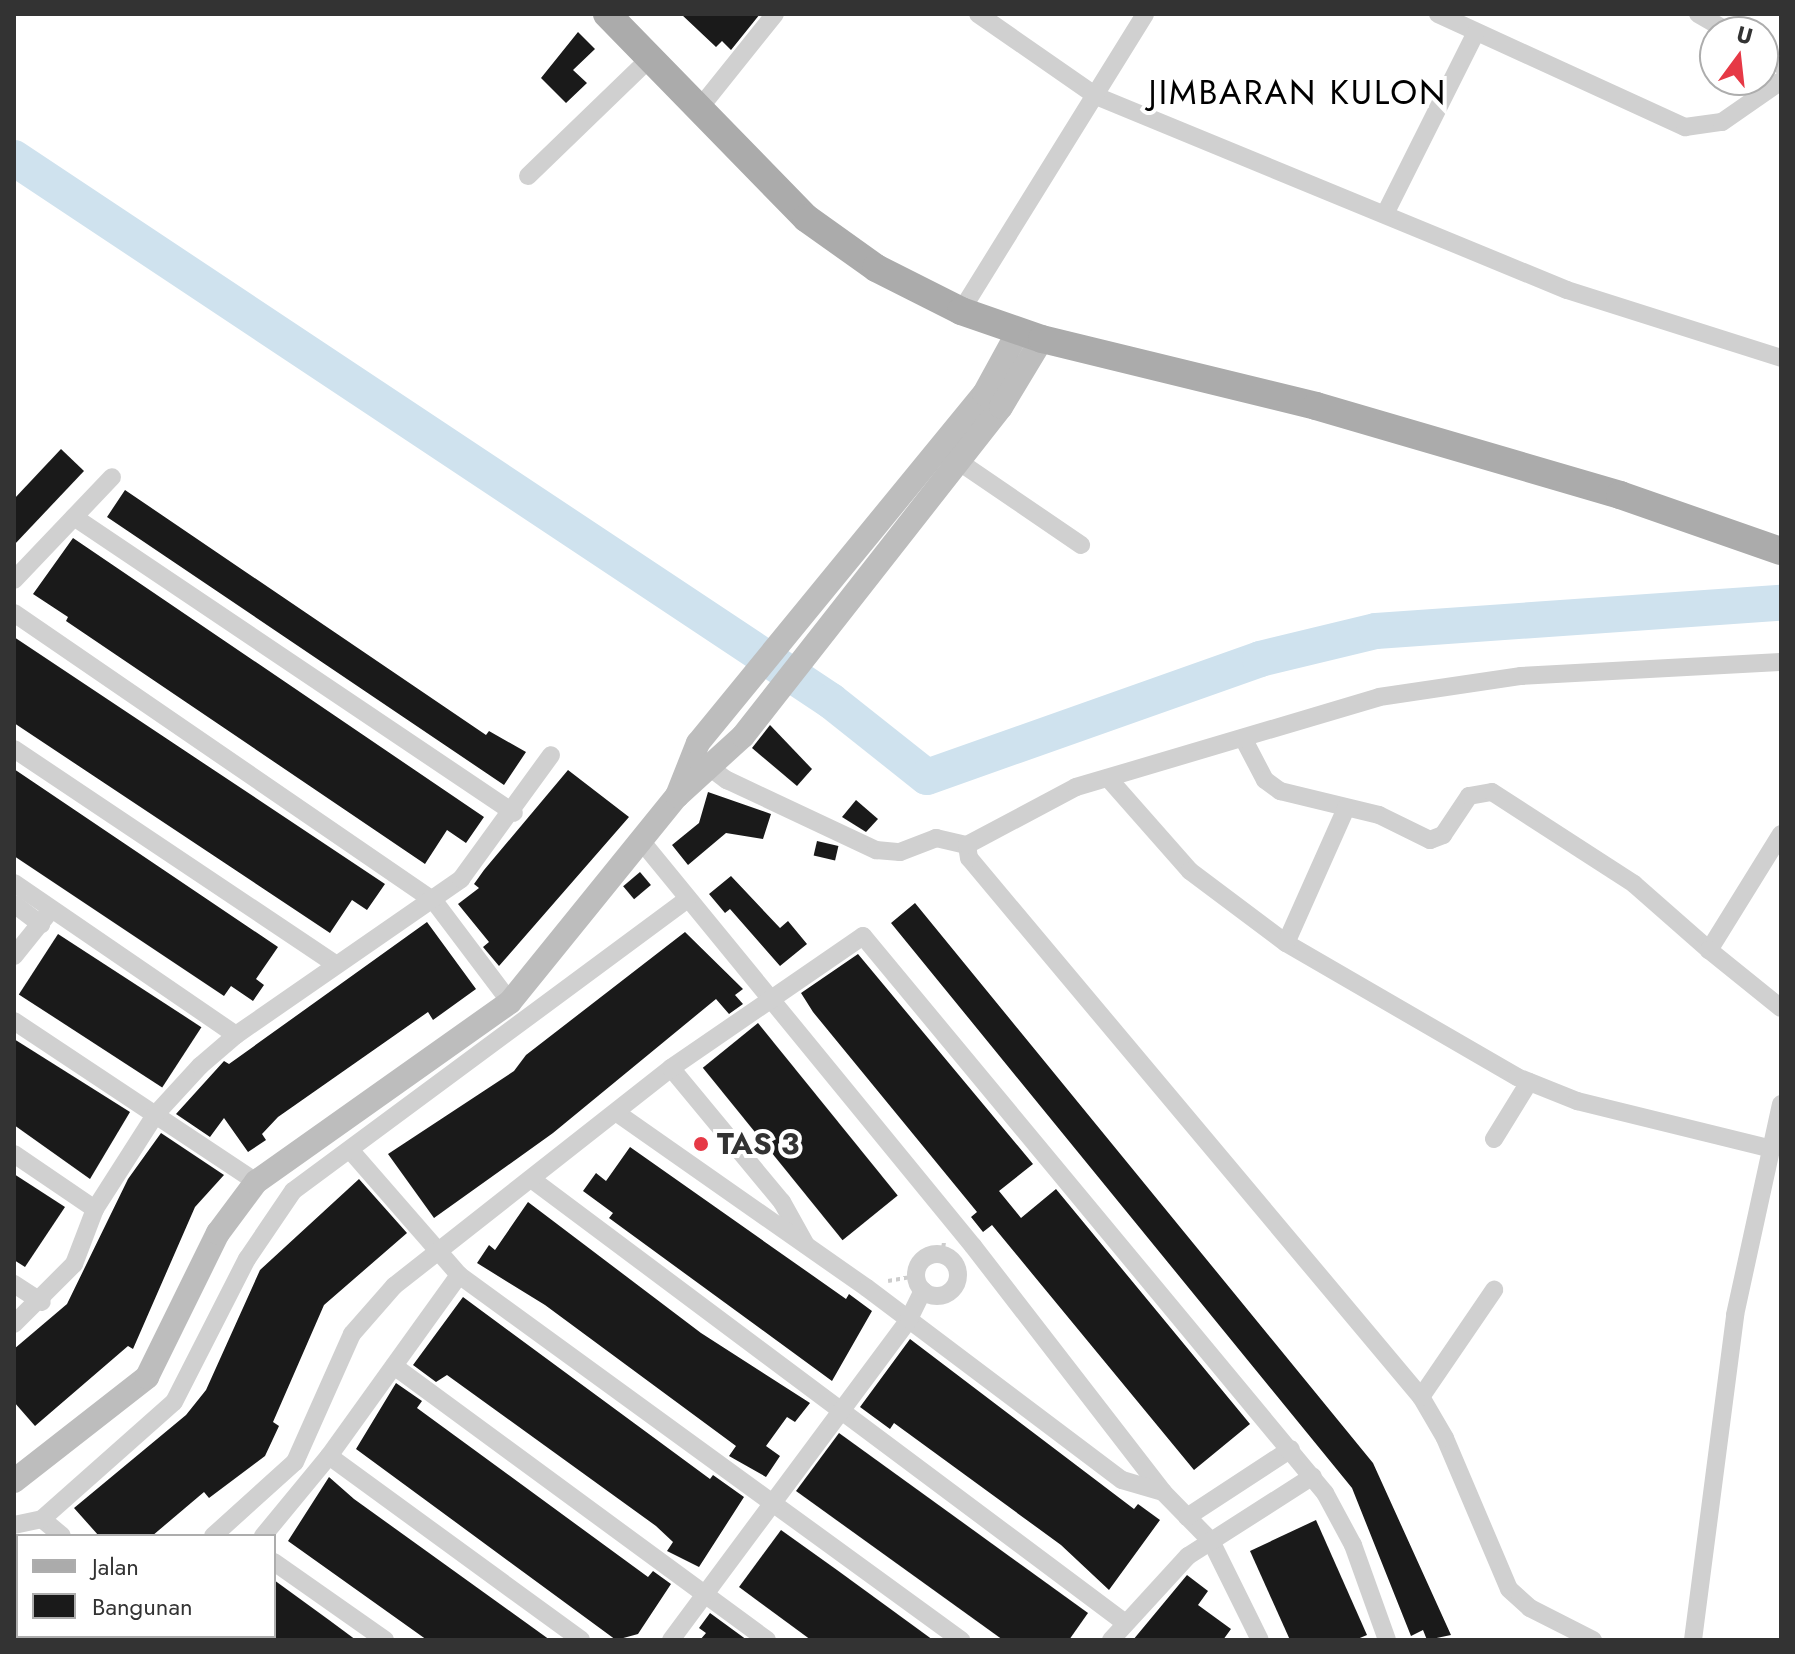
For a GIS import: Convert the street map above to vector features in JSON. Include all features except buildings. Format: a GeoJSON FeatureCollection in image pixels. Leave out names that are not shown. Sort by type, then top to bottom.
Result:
{"type":"FeatureCollection","features":[{"type":"Feature","properties":{"kind":"main road"},"geometry":{"type":"LineString","coordinates":[[607,14],[806,218],[876,268],[961,311],[1030,335],[1316,406],[1620,495],[1781,551]]}},
{"type":"Feature","properties":{"kind":"street"},"geometry":{"type":"LineString","coordinates":[[698,110],[775,14]]}},
{"type":"Feature","properties":{"kind":"street"},"geometry":{"type":"LineString","coordinates":[[978,14],[1096,96],[1386,212],[1567,290],[1779,353]]}},
{"type":"Feature","properties":{"kind":"street"},"geometry":{"type":"LineString","coordinates":[[961,311],[1145,14]]}},
{"type":"Feature","properties":{"kind":"street"},"geometry":{"type":"LineString","coordinates":[[1438,14],[1685,127],[1722,122],[1781,81]]}},
{"type":"Feature","properties":{"kind":"street"},"geometry":{"type":"LineString","coordinates":[[1386,212],[1476,32]]}},
{"type":"Feature","properties":{"kind":"street"},"geometry":{"type":"LineString","coordinates":[[528,176],[649,59]]}},
{"type":"Feature","properties":{"kind":"street"},"geometry":{"type":"LineString","coordinates":[[14,1481],[147,1377],[218,1233],[256,1182],[510,1002],[643,843],[700,761],[744,681],[898,516],[958,461],[1001,407],[1030,335]]}},
{"type":"Feature","properties":{"kind":"street"},"geometry":{"type":"LineString","coordinates":[[700,761],[768,703],[984,394],[1030,335]]}},
{"type":"Feature","properties":{"kind":"street"},"geometry":{"type":"LineString","coordinates":[[958,461],[1081,545]]}},
{"type":"Feature","properties":{"kind":"street"},"geometry":{"type":"LineString","coordinates":[[14,580],[112,477]]}},
{"type":"Feature","properties":{"kind":"street"},"geometry":{"type":"LineString","coordinates":[[74,517],[514,813]]}},
{"type":"Feature","properties":{"kind":"street"},"geometry":{"type":"LineString","coordinates":[[14,613],[434,901],[510,1002]]}},
{"type":"Feature","properties":{"kind":"street"},"geometry":{"type":"LineString","coordinates":[[700,761],[876,850],[900,852],[957,842],[1059,794],[1108,778],[1422,689],[1521,676],[1781,662]]}},
{"type":"Feature","properties":{"kind":"street"},"geometry":{"type":"LineString","coordinates":[[1243,738],[1272,786],[1435,840],[1469,796],[1492,792],[1634,884],[1781,1008]]}},
{"type":"Feature","properties":{"kind":"street"},"geometry":{"type":"LineString","coordinates":[[14,749],[335,964]]}},
{"type":"Feature","properties":{"kind":"street"},"geometry":{"type":"LineString","coordinates":[[14,1324],[42,1302],[74,1264],[95,1209],[155,1115],[236,1035],[335,964],[434,901],[487,851],[551,755]]}},
{"type":"Feature","properties":{"kind":"street"},"geometry":{"type":"LineString","coordinates":[[1108,778],[1190,871],[1286,943],[1529,1082],[1577,1101],[1772,1149]]}},
{"type":"Feature","properties":{"kind":"street"},"geometry":{"type":"LineString","coordinates":[[1286,943],[1346,808]]}},
{"type":"Feature","properties":{"kind":"street"},"geometry":{"type":"LineString","coordinates":[[1709,950],[1781,834]]}},
{"type":"Feature","properties":{"kind":"street"},"geometry":{"type":"LineString","coordinates":[[957,842],[1421,1397],[1445,1438],[1509,1589],[1530,1608],[1593,1640]]}},
{"type":"Feature","properties":{"kind":"street"},"geometry":{"type":"LineString","coordinates":[[643,843],[767,1002],[973,1246],[1163,1492],[1211,1541],[1259,1639]]}},
{"type":"Feature","properties":{"kind":"street"},"geometry":{"type":"LineString","coordinates":[[14,883],[46,917]]}},
{"type":"Feature","properties":{"kind":"street"},"geometry":{"type":"LineString","coordinates":[[14,1525],[42,1519],[174,1402],[264,1230],[293,1191],[351,1151],[683,894]]}},
{"type":"Feature","properties":{"kind":"street"},"geometry":{"type":"LineString","coordinates":[[14,904],[46,917],[236,1035]]}},
{"type":"Feature","properties":{"kind":"street"},"geometry":{"type":"LineString","coordinates":[[14,956],[46,917]]}},
{"type":"Feature","properties":{"kind":"street"},"geometry":{"type":"LineString","coordinates":[[227,1532],[295,1462],[359,1323],[436,1255],[534,1181],[671,1068],[854,938],[871,940],[1313,1476],[1353,1545],[1387,1640]]}},
{"type":"Feature","properties":{"kind":"street"},"geometry":{"type":"LineString","coordinates":[[14,1021],[256,1182]]}},
{"type":"Feature","properties":{"kind":"street"},"geometry":{"type":"LineString","coordinates":[[671,1068],[782,1202],[806,1245]]}},
{"type":"Feature","properties":{"kind":"street"},"geometry":{"type":"LineString","coordinates":[[1494,1139],[1529,1082]]}},
{"type":"Feature","properties":{"kind":"street"},"geometry":{"type":"LineString","coordinates":[[1693,1640],[1735,1315],[1781,1104]]}},
{"type":"Feature","properties":{"kind":"street"},"geometry":{"type":"LineString","coordinates":[[617,1113],[909,1319],[1122,1480],[1163,1492]]}},
{"type":"Feature","properties":{"kind":"street"},"geometry":{"type":"LineString","coordinates":[[351,1151],[436,1255],[459,1275],[961,1640]]}},
{"type":"Feature","properties":{"kind":"street"},"geometry":{"type":"LineString","coordinates":[[14,1154],[95,1209]]}},
{"type":"Feature","properties":{"kind":"street"},"geometry":{"type":"LineString","coordinates":[[534,1181],[1124,1622]]}},
{"type":"Feature","properties":{"kind":"street"},"geometry":{"type":"LineString","coordinates":[[951,1260],[973,1246]]}},
{"type":"Feature","properties":{"kind":"street"},"geometry":{"type":"LineString","coordinates":[[937,1254],[951,1260],[958,1274],[952,1289],[938,1296],[923,1290],[916,1276],[922,1261],[937,1254]]}},
{"type":"Feature","properties":{"kind":"street"},"geometry":{"type":"LineString","coordinates":[[265,1534],[329,1456],[459,1275]]}},
{"type":"Feature","properties":{"kind":"street"},"geometry":{"type":"LineString","coordinates":[[14,1284],[42,1302]]}},
{"type":"Feature","properties":{"kind":"street"},"geometry":{"type":"LineString","coordinates":[[671,1640],[770,1501],[909,1319],[923,1290]]}},
{"type":"Feature","properties":{"kind":"street"},"geometry":{"type":"LineString","coordinates":[[1421,1397],[1494,1290]]}},
{"type":"Feature","properties":{"kind":"street"},"geometry":{"type":"LineString","coordinates":[[394,1366],[767,1640]]}},
{"type":"Feature","properties":{"kind":"street"},"geometry":{"type":"LineString","coordinates":[[1187,1517],[1291,1449]]}},
{"type":"Feature","properties":{"kind":"street"},"geometry":{"type":"LineString","coordinates":[[329,1456],[581,1640]]}},
{"type":"Feature","properties":{"kind":"street"},"geometry":{"type":"LineString","coordinates":[[1111,1640],[1175,1568],[1211,1541],[1313,1476]]}},
{"type":"Feature","properties":{"kind":"street"},"geometry":{"type":"LineString","coordinates":[[42,1519],[60,1534]]}},
{"type":"Feature","properties":{"kind":"street"},"geometry":{"type":"LineString","coordinates":[[276,1563],[385,1640]]}},
{"type":"Feature","properties":{"kind":"waterway"},"geometry":{"type":"LineString","coordinates":[[14,158],[831,701],[927,777],[1260,659],[1376,631],[1781,603]]}},
{"type":"Feature","properties":{"kind":"place","name":"TAS 3"},"geometry":{"type":"Point","coordinates":[701,1144]}},
{"type":"Feature","properties":{"kind":"district","name":"JIMBARAN KULON"},"geometry":{"type":"Point","coordinates":[1298,93]}}]}
